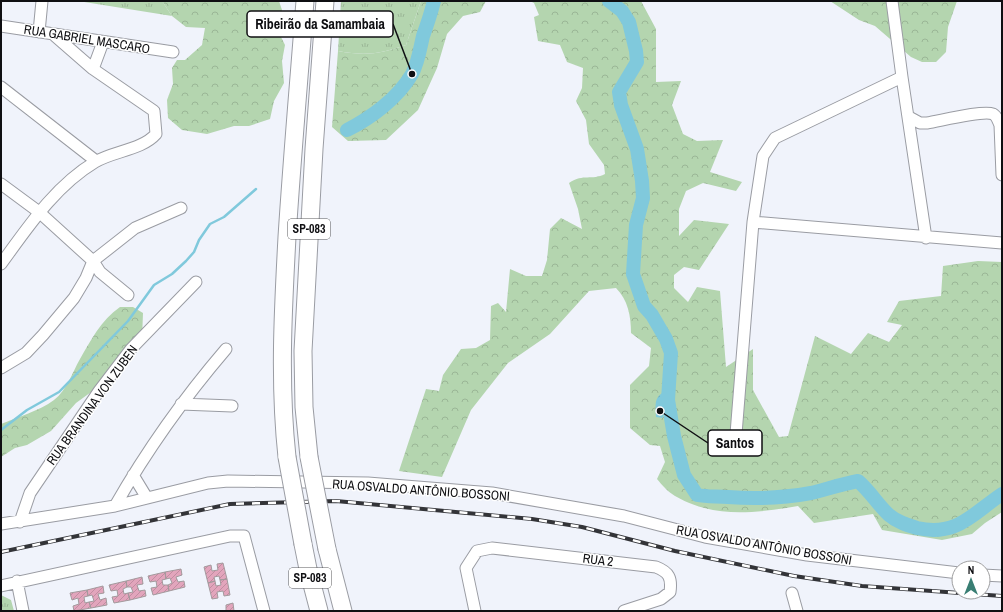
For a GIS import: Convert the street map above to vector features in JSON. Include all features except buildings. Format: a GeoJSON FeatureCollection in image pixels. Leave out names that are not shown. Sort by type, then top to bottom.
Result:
{"type":"FeatureCollection","features":[{"type":"Feature","properties":{"kind":"highway","name":"SP-083"},"geometry":{"type":"LineString","coordinates":[[305,1],[293,144],[282,334],[283,418],[287,457],[303,544],[319,611]]}},
{"type":"Feature","properties":{"kind":"highway","name":"SP-083"},"geometry":{"type":"LineString","coordinates":[[325,1],[314,148],[303,351],[304,407],[309,457],[327,549],[343,611]]}},
{"type":"Feature","properties":{"kind":"street"},"geometry":{"type":"LineString","coordinates":[[39,32],[42,1]]}},
{"type":"Feature","properties":{"kind":"street"},"geometry":{"type":"LineString","coordinates":[[892,1],[926,238]]}},
{"type":"Feature","properties":{"kind":"street","name":"RUA GABRIEL MASCARO"},"geometry":{"type":"LineString","coordinates":[[1,26],[173,52]]}},
{"type":"Feature","properties":{"kind":"street"},"geometry":{"type":"LineString","coordinates":[[1,264],[39,212],[78,174],[96,161],[148,141],[156,134],[154,111],[93,69],[54,35]]}},
{"type":"Feature","properties":{"kind":"street"},"geometry":{"type":"LineString","coordinates":[[93,69],[103,42]]}},
{"type":"Feature","properties":{"kind":"street"},"geometry":{"type":"LineString","coordinates":[[736,434],[753,222],[763,156],[775,138],[902,77]]}},
{"type":"Feature","properties":{"kind":"street"},"geometry":{"type":"LineString","coordinates":[[1,86],[96,161]]}},
{"type":"Feature","properties":{"kind":"street"},"geometry":{"type":"LineString","coordinates":[[909,117],[920,123],[927,123],[978,114],[993,114],[997,117],[1000,125],[1002,175]]}},
{"type":"Feature","properties":{"kind":"street"},"geometry":{"type":"LineString","coordinates":[[1,184],[39,212],[93,261],[100,272],[128,295]]}},
{"type":"Feature","properties":{"kind":"street"},"geometry":{"type":"LineString","coordinates":[[1,368],[26,353],[43,335],[74,298],[86,278],[93,261],[135,228],[181,208]]}},
{"type":"Feature","properties":{"kind":"street"},"geometry":{"type":"LineString","coordinates":[[753,222],[1002,244]]}},
{"type":"Feature","properties":{"kind":"street","name":"RUA BRANDINA VON ZUBEN"},"geometry":{"type":"LineString","coordinates":[[20,522],[30,493],[104,385],[131,349],[196,282]]}},
{"type":"Feature","properties":{"kind":"street"},"geometry":{"type":"LineString","coordinates":[[115,506],[133,475],[181,404],[226,349]]}},
{"type":"Feature","properties":{"kind":"street"},"geometry":{"type":"LineString","coordinates":[[181,404],[232,406]]}},
{"type":"Feature","properties":{"kind":"street"},"geometry":{"type":"LineString","coordinates":[[133,475],[147,498]]}},
{"type":"Feature","properties":{"kind":"street","name":"RUA OSVALDO ANTÔNIO BOSSONI"},"geometry":{"type":"LineString","coordinates":[[1,524],[115,506],[208,483],[228,481],[368,483],[492,493],[624,516],[705,537],[807,555],[951,572]]}},
{"type":"Feature","properties":{"kind":"street"},"geometry":{"type":"LineString","coordinates":[[1,586],[17,581],[230,536],[244,536],[264,611]]}},
{"type":"Feature","properties":{"kind":"street","name":"RUA 2"},"geometry":{"type":"LineString","coordinates":[[475,611],[466,568],[478,551],[492,548],[652,566],[665,570],[671,582],[670,592],[660,599],[624,611]]}},
{"type":"Feature","properties":{"kind":"street"},"geometry":{"type":"LineString","coordinates":[[991,575],[1002,576]]}},
{"type":"Feature","properties":{"kind":"street"},"geometry":{"type":"LineString","coordinates":[[17,581],[23,611]]}},
{"type":"Feature","properties":{"kind":"street"},"geometry":{"type":"LineString","coordinates":[[792,593],[797,611]]}},
{"type":"Feature","properties":{"kind":"green space"},"geometry":{"type":"Polygon","coordinates":[[[78,1],[162,1],[172,16],[78,1]]]}},
{"type":"Feature","properties":{"kind":"green space"},"geometry":{"type":"Polygon","coordinates":[[[162,1],[279,1],[282,10],[276,27],[285,45],[282,61],[284,83],[274,101],[270,119],[249,126],[234,126],[207,134],[182,130],[168,118],[167,100],[173,84],[172,68],[177,60],[185,60],[202,45],[205,28],[186,27],[172,16],[162,1]]]}},
{"type":"Feature","properties":{"kind":"green space"},"geometry":{"type":"Polygon","coordinates":[[[341,1],[421,1],[406,45],[380,52],[365,54],[338,51],[341,1]]]}},
{"type":"Feature","properties":{"kind":"green space"},"geometry":{"type":"Polygon","coordinates":[[[421,1],[486,1],[480,12],[463,16],[447,34],[437,68],[418,110],[386,140],[348,141],[332,127],[338,51],[365,54],[380,52],[406,45],[421,1]]]}},
{"type":"Feature","properties":{"kind":"green space"},"geometry":{"type":"Polygon","coordinates":[[[530,1],[641,1],[656,29],[656,82],[681,81],[672,105],[683,134],[697,141],[723,140],[710,172],[742,182],[736,191],[703,183],[686,191],[679,209],[679,236],[694,220],[729,224],[699,270],[684,267],[674,275],[674,288],[688,302],[697,287],[720,291],[726,367],[753,349],[753,390],[779,437],[788,436],[815,336],[851,354],[868,333],[889,342],[902,325],[887,322],[899,301],[941,296],[943,266],[978,261],[1002,262],[1002,512],[972,534],[942,540],[882,530],[873,514],[814,523],[798,506],[751,512],[720,511],[690,503],[675,496],[657,479],[665,462],[660,446],[650,445],[630,428],[630,385],[649,366],[651,348],[631,333],[626,303],[616,288],[589,291],[550,334],[508,363],[471,410],[442,477],[399,471],[426,389],[439,391],[443,375],[461,349],[476,348],[490,340],[491,306],[498,303],[506,312],[510,269],[526,276],[542,276],[547,260],[550,229],[561,218],[582,229],[578,209],[569,183],[579,178],[596,177],[605,174],[604,165],[589,144],[586,120],[576,101],[582,88],[583,68],[567,62],[560,45],[538,41],[534,17],[539,15],[534,3],[530,1]]]}},
{"type":"Feature","properties":{"kind":"green space"},"geometry":{"type":"Polygon","coordinates":[[[830,1],[957,1],[948,27],[946,52],[936,62],[922,62],[911,57],[875,26],[859,20],[830,1]]]}},
{"type":"Feature","properties":{"kind":"green space"},"geometry":{"type":"Polygon","coordinates":[[[120,307],[133,307],[143,313],[142,339],[98,387],[76,403],[51,431],[27,445],[15,448],[1,457],[1,424],[28,414],[59,396],[97,331],[107,318],[120,307]]]}},
{"type":"Feature","properties":{"kind":"green space"},"geometry":{"type":"Polygon","coordinates":[[[1,595],[11,600],[14,611],[1,611],[1,595]]]}},
{"type":"Feature","properties":{"kind":"water"},"geometry":{"type":"Polygon","coordinates":[[[664,392],[663,418],[656,417],[657,400],[660,394],[664,392]]]}},
{"type":"Feature","properties":{"kind":"waterway"},"geometry":{"type":"LineString","coordinates":[[347,130],[365,120],[392,99],[406,83],[416,65],[434,1]]}},
{"type":"Feature","properties":{"kind":"waterway"},"geometry":{"type":"LineString","coordinates":[[609,1],[622,11],[629,22],[637,62],[619,92],[621,105],[637,149],[642,181],[643,198],[636,225],[633,274],[644,306],[652,315],[666,339],[671,353],[668,400],[674,436],[684,475],[697,495],[769,498],[801,495],[858,481],[892,517],[910,526],[931,530],[943,529],[963,522],[1002,494]]}},
{"type":"Feature","properties":{"kind":"waterway"},"geometry":{"type":"LineString","coordinates":[[1,430],[27,410],[59,392],[128,321],[154,285],[172,274],[186,261],[194,252],[199,240],[210,224],[224,217],[256,189]]}},
{"type":"Feature","properties":{"kind":"railway"},"geometry":{"type":"LineString","coordinates":[[1,552],[230,504],[336,501],[532,519],[582,527],[675,551],[794,576],[862,586],[1002,596]]}},
{"type":"Feature","properties":{"kind":"place","name":"Ribeirão da Samambaia"},"geometry":{"type":"Point","coordinates":[412,74]}},
{"type":"Feature","properties":{"kind":"place","name":"Santos"},"geometry":{"type":"Point","coordinates":[660,411]}}]}
